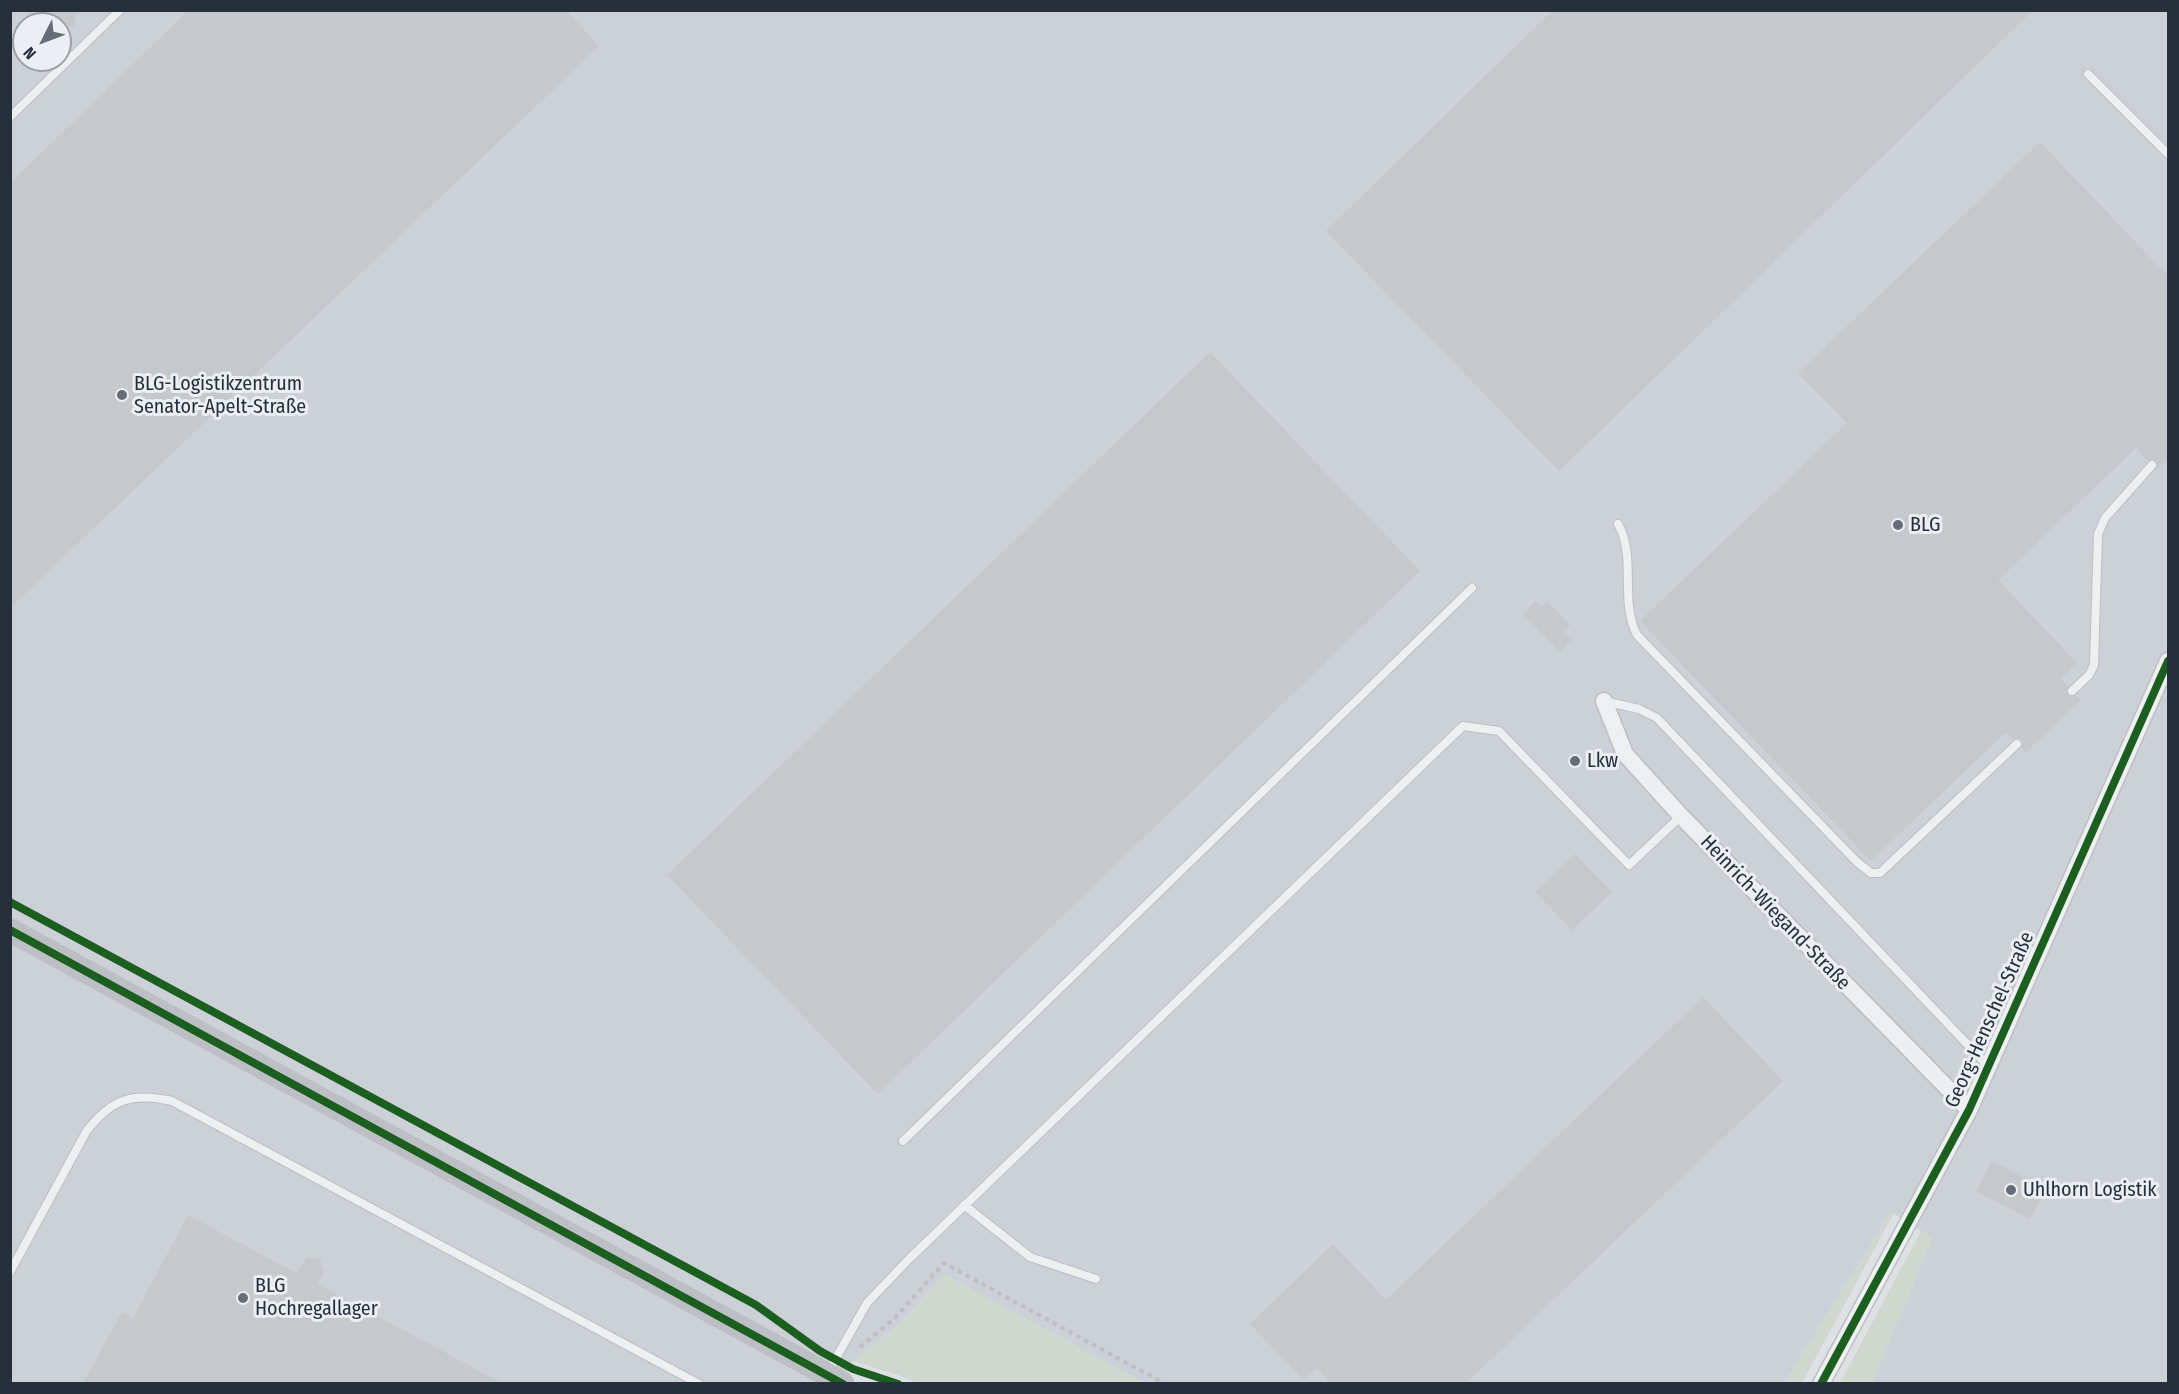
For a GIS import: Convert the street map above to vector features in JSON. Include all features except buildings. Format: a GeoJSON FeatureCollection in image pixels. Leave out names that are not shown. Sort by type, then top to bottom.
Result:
{"type":"FeatureCollection","features":[{"type":"Feature","properties":{"kind":"street","name":"Georg-Henschel-Straße"},"geometry":{"type":"LineString","coordinates":[[1821,1383],[1969,1110],[2169,661]]}},
{"type":"Feature","properties":{"kind":"street","name":"Heinrich-Wiegand-Straße"},"geometry":{"type":"LineString","coordinates":[[1604,701],[1626,754],[1681,816],[1969,1110]]}},
{"type":"Feature","properties":{"kind":"street"},"geometry":{"type":"LineString","coordinates":[[10,930],[141,1000],[817,1375],[843,1383]]}},
{"type":"Feature","properties":{"kind":"lane"},"geometry":{"type":"LineString","coordinates":[[10,117],[120,10]]}},
{"type":"Feature","properties":{"kind":"lane"},"geometry":{"type":"LineString","coordinates":[[2088,74],[2169,154]]}},
{"type":"Feature","properties":{"kind":"lane"},"geometry":{"type":"LineString","coordinates":[[2072,691],[2090,675],[2094,665],[2098,534],[2105,518],[2152,465]]}},
{"type":"Feature","properties":{"kind":"lane"},"geometry":{"type":"LineString","coordinates":[[1618,524],[1625,537],[1630,622],[1637,635],[1857,862],[1871,873],[1880,873],[2017,744]]}},
{"type":"Feature","properties":{"kind":"lane"},"geometry":{"type":"LineString","coordinates":[[903,1141],[1472,588]]}},
{"type":"Feature","properties":{"kind":"lane"},"geometry":{"type":"LineString","coordinates":[[1604,701],[1639,709],[1657,718],[1988,1066]]}},
{"type":"Feature","properties":{"kind":"lane"},"geometry":{"type":"LineString","coordinates":[[817,1375],[867,1303],[964,1204],[1463,726],[1499,731],[1629,865],[1681,816]]}},
{"type":"Feature","properties":{"kind":"lane"},"geometry":{"type":"LineString","coordinates":[[10,1272],[86,1132],[101,1112],[122,1100],[150,1096],[172,1101],[699,1383]]}},
{"type":"Feature","properties":{"kind":"lane"},"geometry":{"type":"LineString","coordinates":[[964,1204],[1030,1257],[1096,1279]]}},
{"type":"Feature","properties":{"kind":"path"},"geometry":{"type":"LineString","coordinates":[[851,1354],[894,1319],[944,1263],[1166,1383]]}},
{"type":"Feature","properties":{"kind":"shaded area"},"geometry":{"type":"Polygon","coordinates":[[[10,11],[2168,11],[2168,1383],[1872,1383],[1932,1238],[1891,1212],[1784,1383],[1145,1383],[944,1275],[898,1325],[853,1361],[841,1383],[11,1383],[10,11]]]}},
{"type":"Feature","properties":{"kind":"shaded area"},"geometry":{"type":"Polygon","coordinates":[[[1891,1212],[1894,1213],[1802,1383],[1784,1383],[1891,1212]]]}},
{"type":"Feature","properties":{"kind":"shaded area"},"geometry":{"type":"Polygon","coordinates":[[[1921,1231],[1932,1238],[1872,1383],[1840,1383],[1921,1231]]]}},
{"type":"Feature","properties":{"kind":"shaded area"},"geometry":{"type":"Polygon","coordinates":[[[944,1275],[1145,1383],[916,1383],[853,1361],[898,1325],[944,1275]]]}},
{"type":"Feature","properties":{"kind":"cycle path"},"geometry":{"type":"LineString","coordinates":[[1821,1384],[1969,1110],[2168,661]]}},
{"type":"Feature","properties":{"kind":"cycle path"},"geometry":{"type":"LineString","coordinates":[[10,902],[756,1305],[820,1351],[853,1369],[898,1384]]}},
{"type":"Feature","properties":{"kind":"cycle path"},"geometry":{"type":"LineString","coordinates":[[10,930],[843,1384]]}},
{"type":"Feature","properties":{"kind":"place","name":"BLG-Logistikzentrum Senator-Apelt-Straße"},"geometry":{"type":"Point","coordinates":[122,395]}},
{"type":"Feature","properties":{"kind":"place","name":"BLG"},"geometry":{"type":"Point","coordinates":[1898,525]}},
{"type":"Feature","properties":{"kind":"place","name":"Lkw"},"geometry":{"type":"Point","coordinates":[1575,761]}},
{"type":"Feature","properties":{"kind":"place","name":"Uhlhorn Logistik"},"geometry":{"type":"Point","coordinates":[2011,1190]}},
{"type":"Feature","properties":{"kind":"place","name":"BLG Hochregallager"},"geometry":{"type":"Point","coordinates":[243,1298]}}]}
